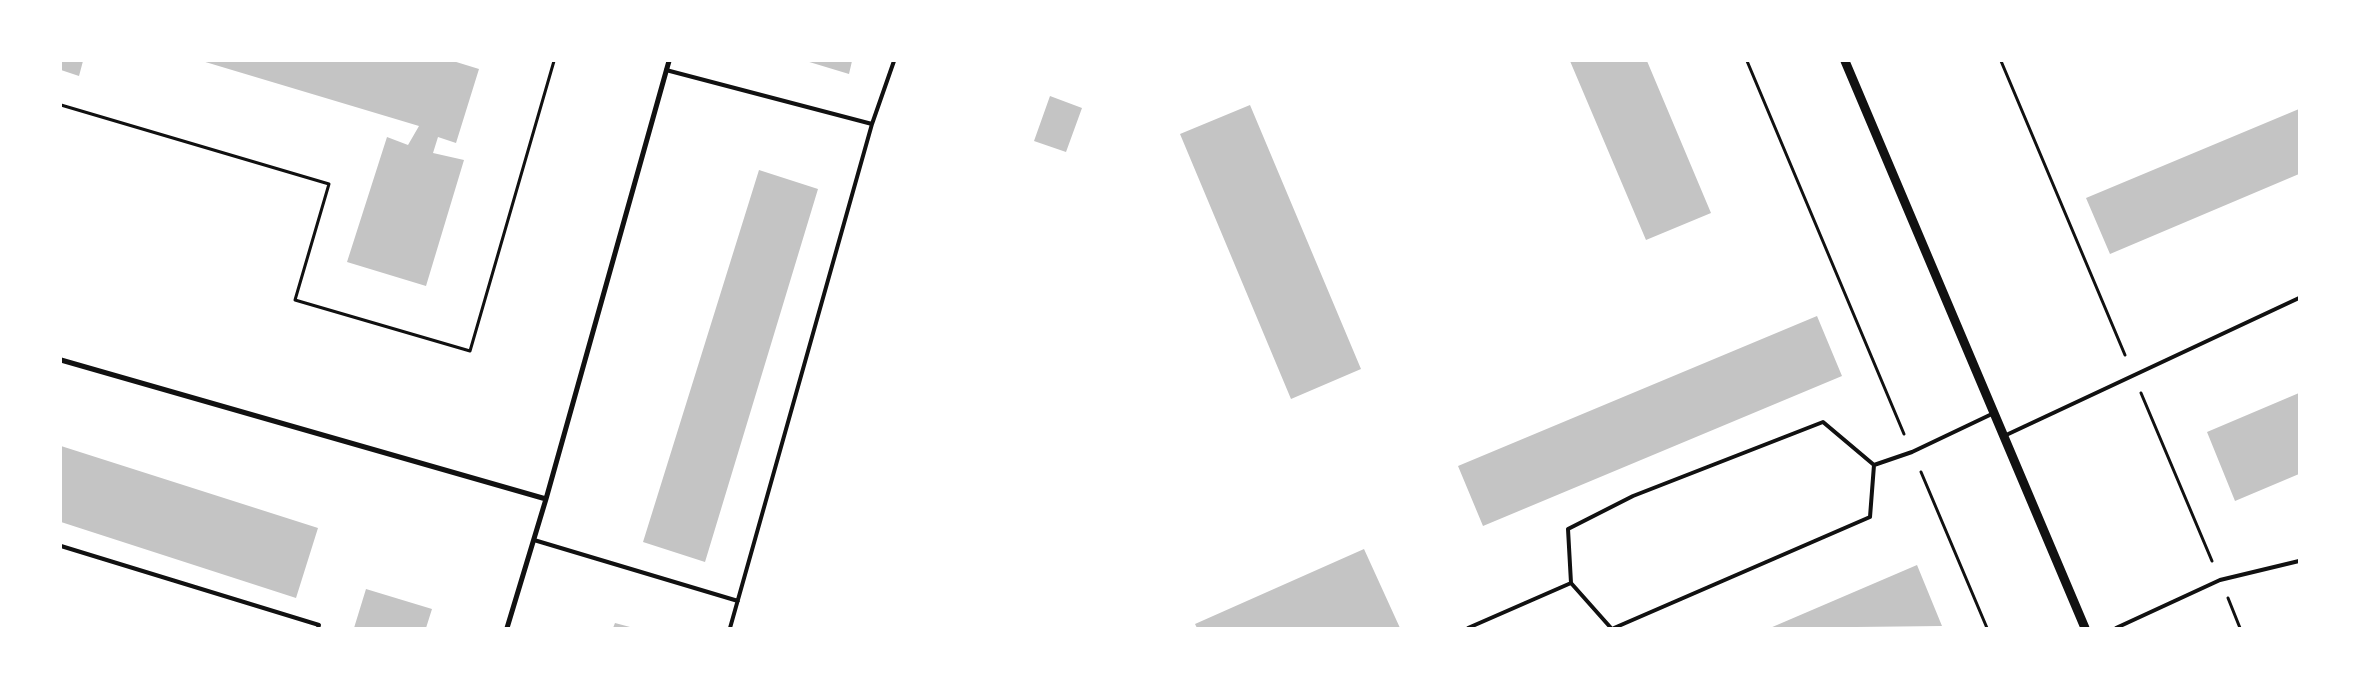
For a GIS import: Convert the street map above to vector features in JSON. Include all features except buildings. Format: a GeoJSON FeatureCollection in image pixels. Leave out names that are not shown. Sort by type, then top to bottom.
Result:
{"type":"FeatureCollection","features":[{"type":"Feature","properties":{"kind":"street"},"geometry":{"type":"LineString","coordinates":[[507,628],[546,499],[669,61]]}},
{"type":"Feature","properties":{"kind":"street"},"geometry":{"type":"LineString","coordinates":[[1845,61],[2085,628]]}},
{"type":"Feature","properties":{"kind":"street"},"geometry":{"type":"LineString","coordinates":[[61,360],[546,499]]}},
{"type":"Feature","properties":{"kind":"lane"},"geometry":{"type":"LineString","coordinates":[[730,628],[872,124],[894,61]]}},
{"type":"Feature","properties":{"kind":"lane"},"geometry":{"type":"LineString","coordinates":[[666,70],[872,124]]}},
{"type":"Feature","properties":{"kind":"lane"},"geometry":{"type":"LineString","coordinates":[[2004,436],[2299,298]]}},
{"type":"Feature","properties":{"kind":"lane"},"geometry":{"type":"LineString","coordinates":[[1874,465],[1912,452],[1994,413]]}},
{"type":"Feature","properties":{"kind":"lane"},"geometry":{"type":"LineString","coordinates":[[1824,422],[1874,465],[1870,517],[1612,628],[1572,583],[1568,529],[1633,496],[1824,422]]}},
{"type":"Feature","properties":{"kind":"lane"},"geometry":{"type":"LineString","coordinates":[[534,540],[738,601]]}},
{"type":"Feature","properties":{"kind":"lane"},"geometry":{"type":"LineString","coordinates":[[61,546],[319,625],[318,628]]}},
{"type":"Feature","properties":{"kind":"lane"},"geometry":{"type":"LineString","coordinates":[[2116,628],[2220,580],[2299,561]]}},
{"type":"Feature","properties":{"kind":"lane"},"geometry":{"type":"LineString","coordinates":[[1468,628],[1572,583]]}},
{"type":"Feature","properties":{"kind":"path"},"geometry":{"type":"LineString","coordinates":[[61,106],[329,184],[295,300],[470,351],[554,61]]}},
{"type":"Feature","properties":{"kind":"path"},"geometry":{"type":"LineString","coordinates":[[1747,61],[1987,628]]}},
{"type":"Feature","properties":{"kind":"path"},"geometry":{"type":"LineString","coordinates":[[2001,61],[2240,628]]}}]}
